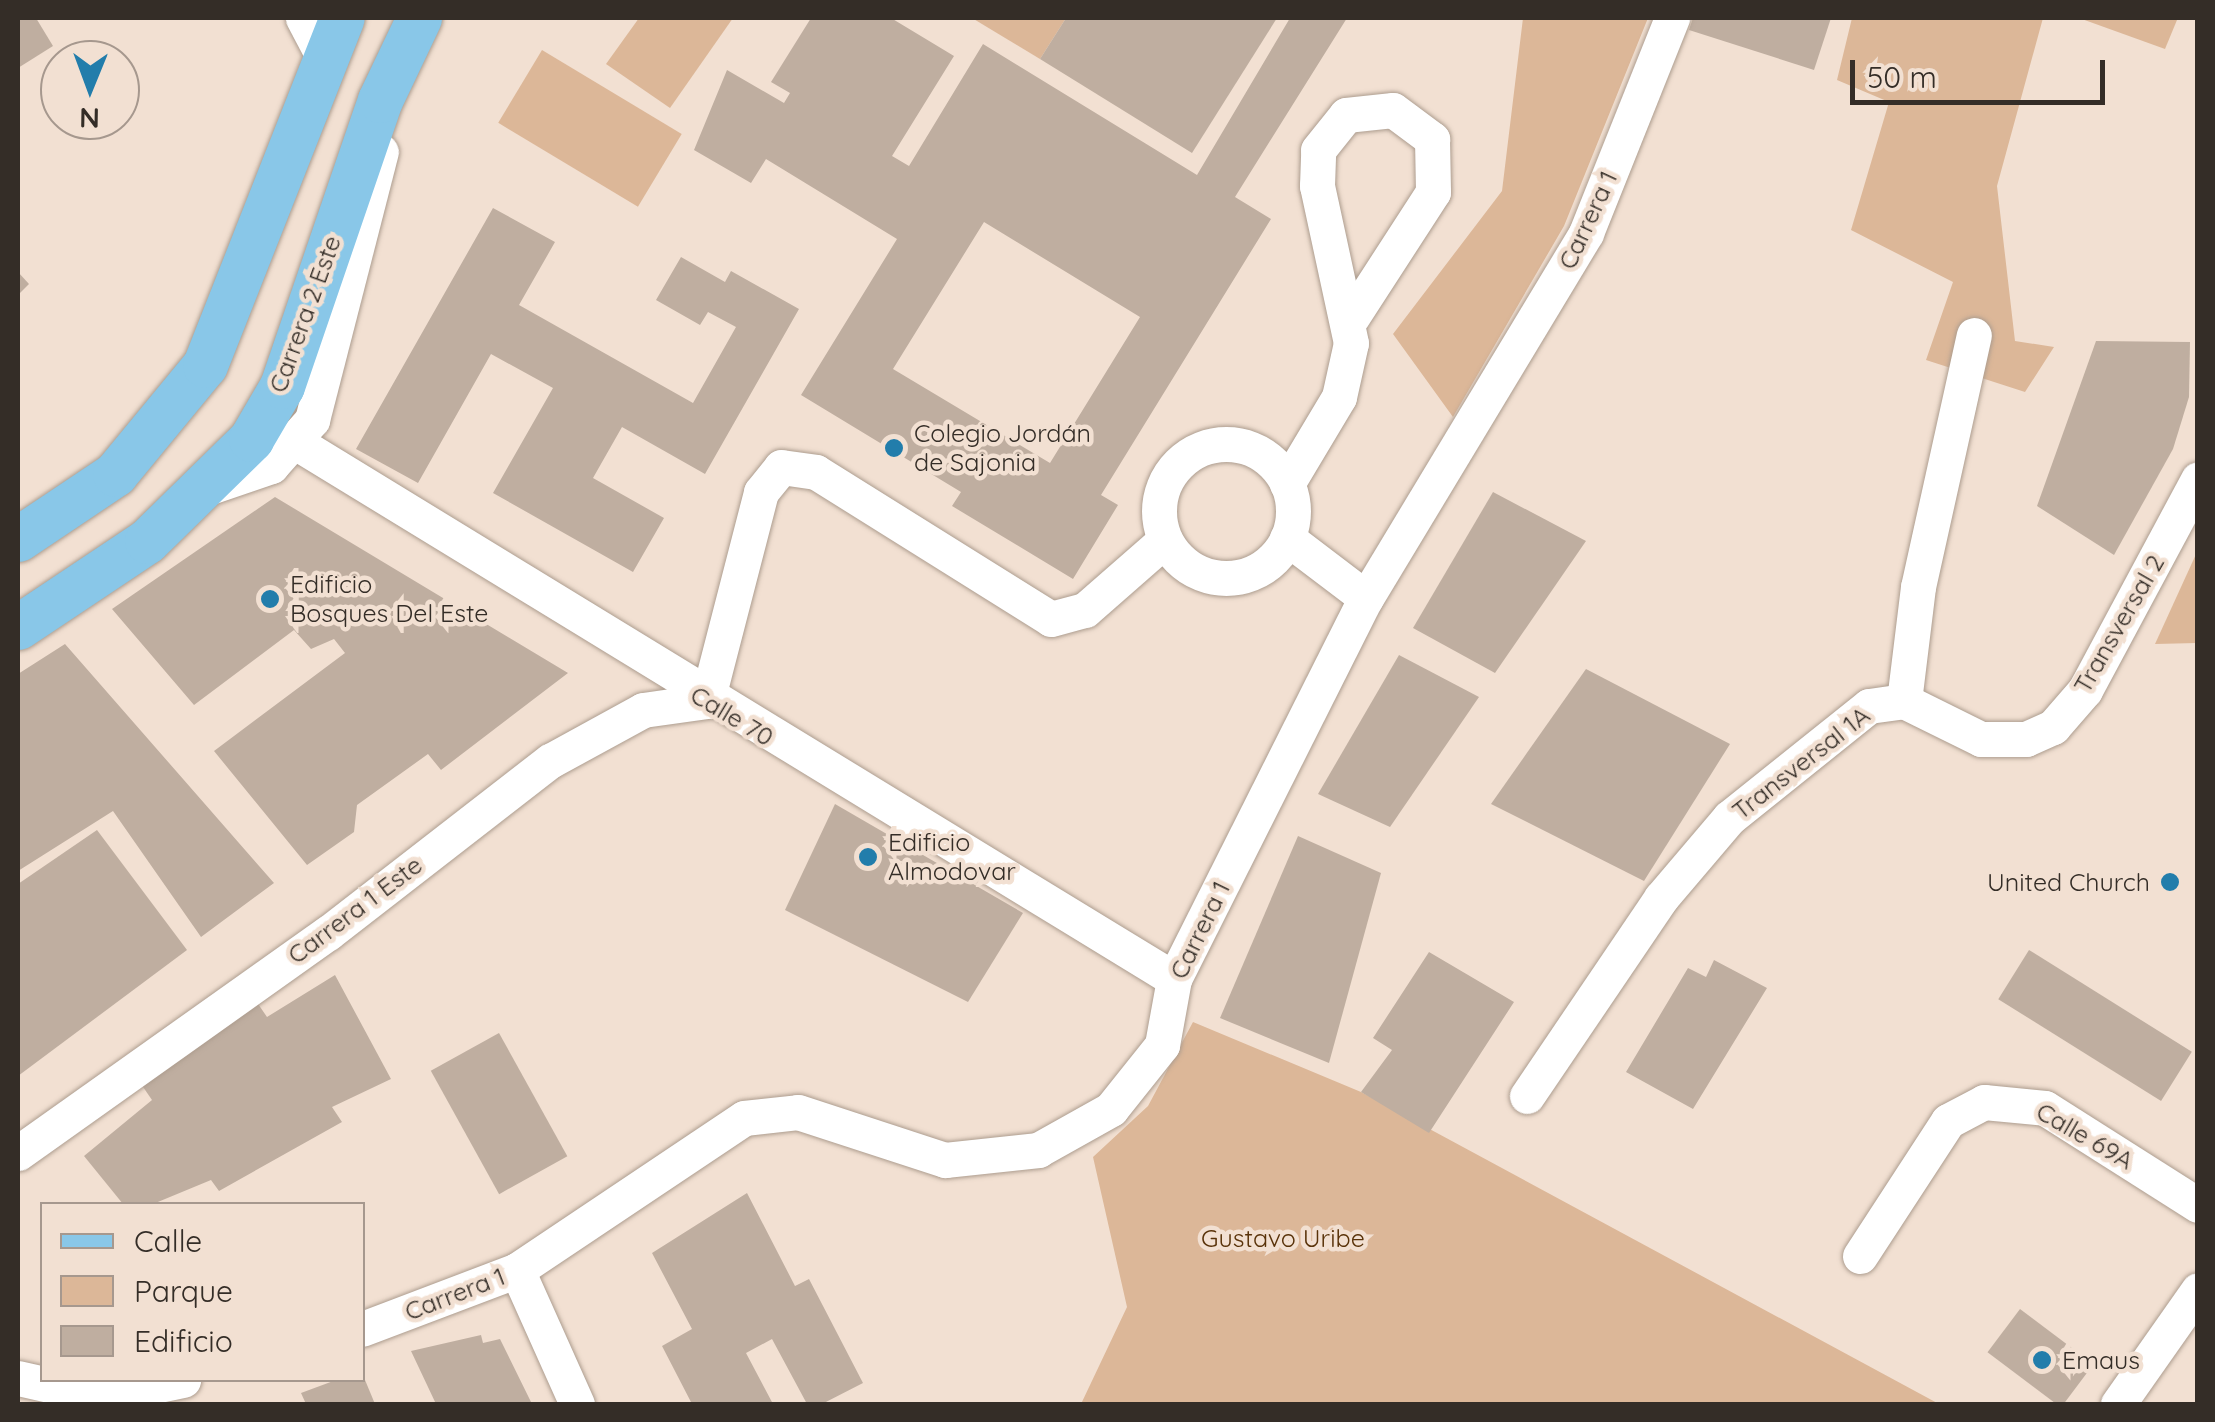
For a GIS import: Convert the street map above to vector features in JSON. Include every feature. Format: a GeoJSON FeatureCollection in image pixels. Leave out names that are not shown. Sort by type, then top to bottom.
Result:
{"type":"FeatureCollection","features":[{"type":"Feature","properties":{"kind":"main road"},"geometry":{"type":"LineString","coordinates":[[18,539],[115,474],[205,365],[342,18]]}},
{"type":"Feature","properties":{"kind":"main road","name":"Carrera 2 Este"},"geometry":{"type":"LineString","coordinates":[[18,626],[210,487],[282,386],[380,100],[419,18]]}},
{"type":"Feature","properties":{"kind":"street"},"geometry":{"type":"LineString","coordinates":[[302,18],[324,58]]}},
{"type":"Feature","properties":{"kind":"street","name":"Carrera 1"},"geometry":{"type":"LineString","coordinates":[[365,1328],[517,1270],[744,1118],[798,1112],[945,1160],[1038,1150],[1112,1108],[1162,1045],[1174,979],[1366,598],[1586,234],[1672,18]]}},
{"type":"Feature","properties":{"kind":"street"},"geometry":{"type":"LineString","coordinates":[[210,487],[271,466],[296,444],[322,393],[380,162],[380,100]]}},
{"type":"Feature","properties":{"kind":"street"},"geometry":{"type":"LineString","coordinates":[[1287,484],[1250,448],[1198,450],[1162,488],[1165,540],[1190,568],[1226,578],[1263,567],[1287,538],[1287,484],[1338,397],[1352,317],[1432,192],[1432,140],[1393,110],[1346,115],[1323,137],[1314,166],[1352,317]]}},
{"type":"Feature","properties":{"kind":"street","name":"Transversal 1A"},"geometry":{"type":"LineString","coordinates":[[1527,1096],[1661,898],[1729,818],[1869,706],[1904,701],[1918,587],[1974,335]]}},
{"type":"Feature","properties":{"kind":"street","name":"Calle 70"},"geometry":{"type":"LineString","coordinates":[[296,444],[707,700],[1174,979]]}},
{"type":"Feature","properties":{"kind":"street"},"geometry":{"type":"LineString","coordinates":[[707,700],[761,492],[781,467],[816,472],[1051,619],[1084,610],[1165,540]]}},
{"type":"Feature","properties":{"kind":"street","name":"Transversal 2"},"geometry":{"type":"LineString","coordinates":[[1904,701],[1981,738],[2026,739],[2053,728],[2085,690],[2198,479]]}},
{"type":"Feature","properties":{"kind":"street"},"geometry":{"type":"LineString","coordinates":[[1287,538],[1366,598]]}},
{"type":"Feature","properties":{"kind":"street","name":"Carrera 1 Este"},"geometry":{"type":"LineString","coordinates":[[18,1152],[573,746],[643,710],[707,700]]}},
{"type":"Feature","properties":{"kind":"street","name":"Calle 69A"},"geometry":{"type":"LineString","coordinates":[[1860,1256],[1948,1121],[1984,1102],[2045,1108],[2198,1205]]}},
{"type":"Feature","properties":{"kind":"street"},"geometry":{"type":"LineString","coordinates":[[517,1270],[577,1404]]}},
{"type":"Feature","properties":{"kind":"street"},"geometry":{"type":"LineString","coordinates":[[2118,1404],[2198,1290]]}},
{"type":"Feature","properties":{"kind":"street"},"geometry":{"type":"LineString","coordinates":[[18,1378],[102,1397],[173,1382]]}},
{"type":"Feature","properties":{"kind":"green space"},"geometry":{"type":"Polygon","coordinates":[[[639,18],[733,18],[670,108],[606,64],[639,18]]]}},
{"type":"Feature","properties":{"kind":"green space"},"geometry":{"type":"Polygon","coordinates":[[[972,18],[1066,18],[1040,59],[972,18]]]}},
{"type":"Feature","properties":{"kind":"green space"},"geometry":{"type":"Polygon","coordinates":[[[1523,18],[1648,18],[1564,226],[1453,417],[1393,334],[1502,191],[1523,18]]]}},
{"type":"Feature","properties":{"kind":"green space"},"geometry":{"type":"Polygon","coordinates":[[[1852,18],[2043,18],[1997,186],[2015,341],[2054,347],[2025,392],[1926,360],[1953,282],[1851,230],[1889,102],[1837,80],[1852,18]]]}},
{"type":"Feature","properties":{"kind":"green space"},"geometry":{"type":"Polygon","coordinates":[[[2079,18],[2172,18],[2177,20],[2165,49],[2079,18]]]}},
{"type":"Feature","properties":{"kind":"green space"},"geometry":{"type":"Polygon","coordinates":[[[542,50],[682,134],[638,207],[498,123],[542,50]]]}},
{"type":"Feature","properties":{"kind":"green space"},"geometry":{"type":"Polygon","coordinates":[[[2197,552],[2197,643],[2155,644],[2197,552]]]}},
{"type":"Feature","properties":{"kind":"green space","name":"Gustavo Uribe"},"geometry":{"type":"Polygon","coordinates":[[[1193,1022],[1361,1092],[1939,1404],[1081,1404],[1127,1307],[1093,1157],[1148,1106],[1193,1022]]]}},
{"type":"Feature","properties":{"kind":"building"},"geometry":{"type":"Polygon","coordinates":[[[18,18],[36,18],[49,40],[40,40],[40,54],[18,68],[18,18]]]}},
{"type":"Feature","properties":{"kind":"building"},"geometry":{"type":"Polygon","coordinates":[[[811,18],[891,18],[954,56],[892,156],[909,166],[983,44],[1197,175],[1290,18],[1347,18],[1235,197],[1271,219],[1101,495],[1118,505],[1073,579],[952,506],[961,492],[801,395],[897,239],[766,159],[751,183],[694,150],[727,70],[784,103],[790,93],[771,82],[811,18]],[[984,222],[893,369],[1050,463],[1140,317],[984,222]]]}},
{"type":"Feature","properties":{"kind":"building"},"geometry":{"type":"Polygon","coordinates":[[[1066,18],[1277,18],[1192,153],[1040,59],[1066,18]]]}},
{"type":"Feature","properties":{"kind":"building"},"geometry":{"type":"Polygon","coordinates":[[[1693,18],[1831,18],[1814,70],[1689,30],[1693,18]]]}},
{"type":"Feature","properties":{"kind":"building"},"geometry":{"type":"Polygon","coordinates":[[[493,208],[555,242],[519,305],[693,403],[736,327],[708,312],[700,325],[656,300],[681,257],[725,282],[731,271],[799,309],[705,474],[622,427],[593,478],[664,518],[633,572],[493,493],[553,388],[491,354],[418,483],[356,449],[493,208]]]}},
{"type":"Feature","properties":{"kind":"building"},"geometry":{"type":"Polygon","coordinates":[[[18,272],[29,284],[18,295],[18,272]]]}},
{"type":"Feature","properties":{"kind":"building"},"geometry":{"type":"Polygon","coordinates":[[[2096,341],[2190,342],[2189,397],[2173,449],[2114,555],[2037,506],[2096,341]]]}},
{"type":"Feature","properties":{"kind":"building"},"geometry":{"type":"Polygon","coordinates":[[[1493,492],[1586,541],[1495,673],[1413,628],[1493,492]]]}},
{"type":"Feature","properties":{"kind":"building"},"geometry":{"type":"Polygon","coordinates":[[[275,497],[568,673],[441,770],[428,754],[357,805],[354,832],[307,865],[214,751],[345,653],[334,639],[311,649],[294,630],[194,705],[112,609],[275,497]]]}},
{"type":"Feature","properties":{"kind":"building"},"geometry":{"type":"Polygon","coordinates":[[[65,644],[274,883],[201,937],[113,811],[18,871],[18,674],[65,644]]]}},
{"type":"Feature","properties":{"kind":"building"},"geometry":{"type":"Polygon","coordinates":[[[1399,655],[1479,697],[1390,827],[1318,794],[1399,655]]]}},
{"type":"Feature","properties":{"kind":"building"},"geometry":{"type":"Polygon","coordinates":[[[1586,669],[1730,744],[1644,881],[1491,804],[1586,669]]]}},
{"type":"Feature","properties":{"kind":"building","name":"Edificio Almodovar"},"geometry":{"type":"Polygon","coordinates":[[[835,804],[1023,913],[968,1002],[785,910],[835,804]]]}},
{"type":"Feature","properties":{"kind":"building"},"geometry":{"type":"Polygon","coordinates":[[[97,830],[187,950],[18,1076],[18,884],[97,830]]]}},
{"type":"Feature","properties":{"kind":"building"},"geometry":{"type":"Polygon","coordinates":[[[1298,836],[1381,873],[1329,1063],[1220,1018],[1298,836]]]}},
{"type":"Feature","properties":{"kind":"building"},"geometry":{"type":"Polygon","coordinates":[[[2029,950],[2192,1052],[2161,1101],[1998,999],[2029,950]]]}},
{"type":"Feature","properties":{"kind":"building"},"geometry":{"type":"Polygon","coordinates":[[[1429,952],[1514,1002],[1429,1133],[1361,1092],[1392,1050],[1373,1038],[1429,952]]]}},
{"type":"Feature","properties":{"kind":"building"},"geometry":{"type":"Polygon","coordinates":[[[1714,960],[1767,988],[1693,1109],[1626,1072],[1688,968],[1706,977],[1714,960]]]}},
{"type":"Feature","properties":{"kind":"building"},"geometry":{"type":"Polygon","coordinates":[[[335,975],[391,1079],[332,1107],[342,1122],[219,1191],[211,1180],[158,1202],[121,1202],[84,1156],[152,1100],[141,1084],[254,998],[267,1017],[335,975]]]}},
{"type":"Feature","properties":{"kind":"building"},"geometry":{"type":"Polygon","coordinates":[[[499,1033],[567,1156],[499,1194],[431,1071],[499,1033]]]}},
{"type":"Feature","properties":{"kind":"building"},"geometry":{"type":"Polygon","coordinates":[[[747,1193],[795,1286],[809,1279],[863,1383],[822,1404],[807,1404],[772,1339],[746,1353],[773,1404],[692,1404],[662,1346],[692,1329],[652,1253],[747,1193]]]}},
{"type":"Feature","properties":{"kind":"building","name":"Emaus"},"geometry":{"type":"Polygon","coordinates":[[[2020,1309],[2093,1364],[2064,1404],[2056,1404],[1988,1352],[2020,1309]]]}},
{"type":"Feature","properties":{"kind":"building"},"geometry":{"type":"Polygon","coordinates":[[[481,1335],[483,1343],[500,1339],[532,1404],[436,1404],[411,1351],[481,1335]]]}},
{"type":"Feature","properties":{"kind":"building"},"geometry":{"type":"Polygon","coordinates":[[[365,1380],[375,1404],[306,1404],[301,1393],[331,1382],[365,1380]]]}},
{"type":"Feature","properties":{"kind":"place","name":"Colegio Jordán de Sajonia"},"geometry":{"type":"Point","coordinates":[894,448]}},
{"type":"Feature","properties":{"kind":"place","name":"Edificio Bosques Del Este"},"geometry":{"type":"Point","coordinates":[270,599]}},
{"type":"Feature","properties":{"kind":"place","name":"Edificio Almodovar"},"geometry":{"type":"Point","coordinates":[868,857]}},
{"type":"Feature","properties":{"kind":"place","name":"United Church"},"geometry":{"type":"Point","coordinates":[2170,882]}},
{"type":"Feature","properties":{"kind":"place","name":"Emaus"},"geometry":{"type":"Point","coordinates":[2042,1360]}}]}
